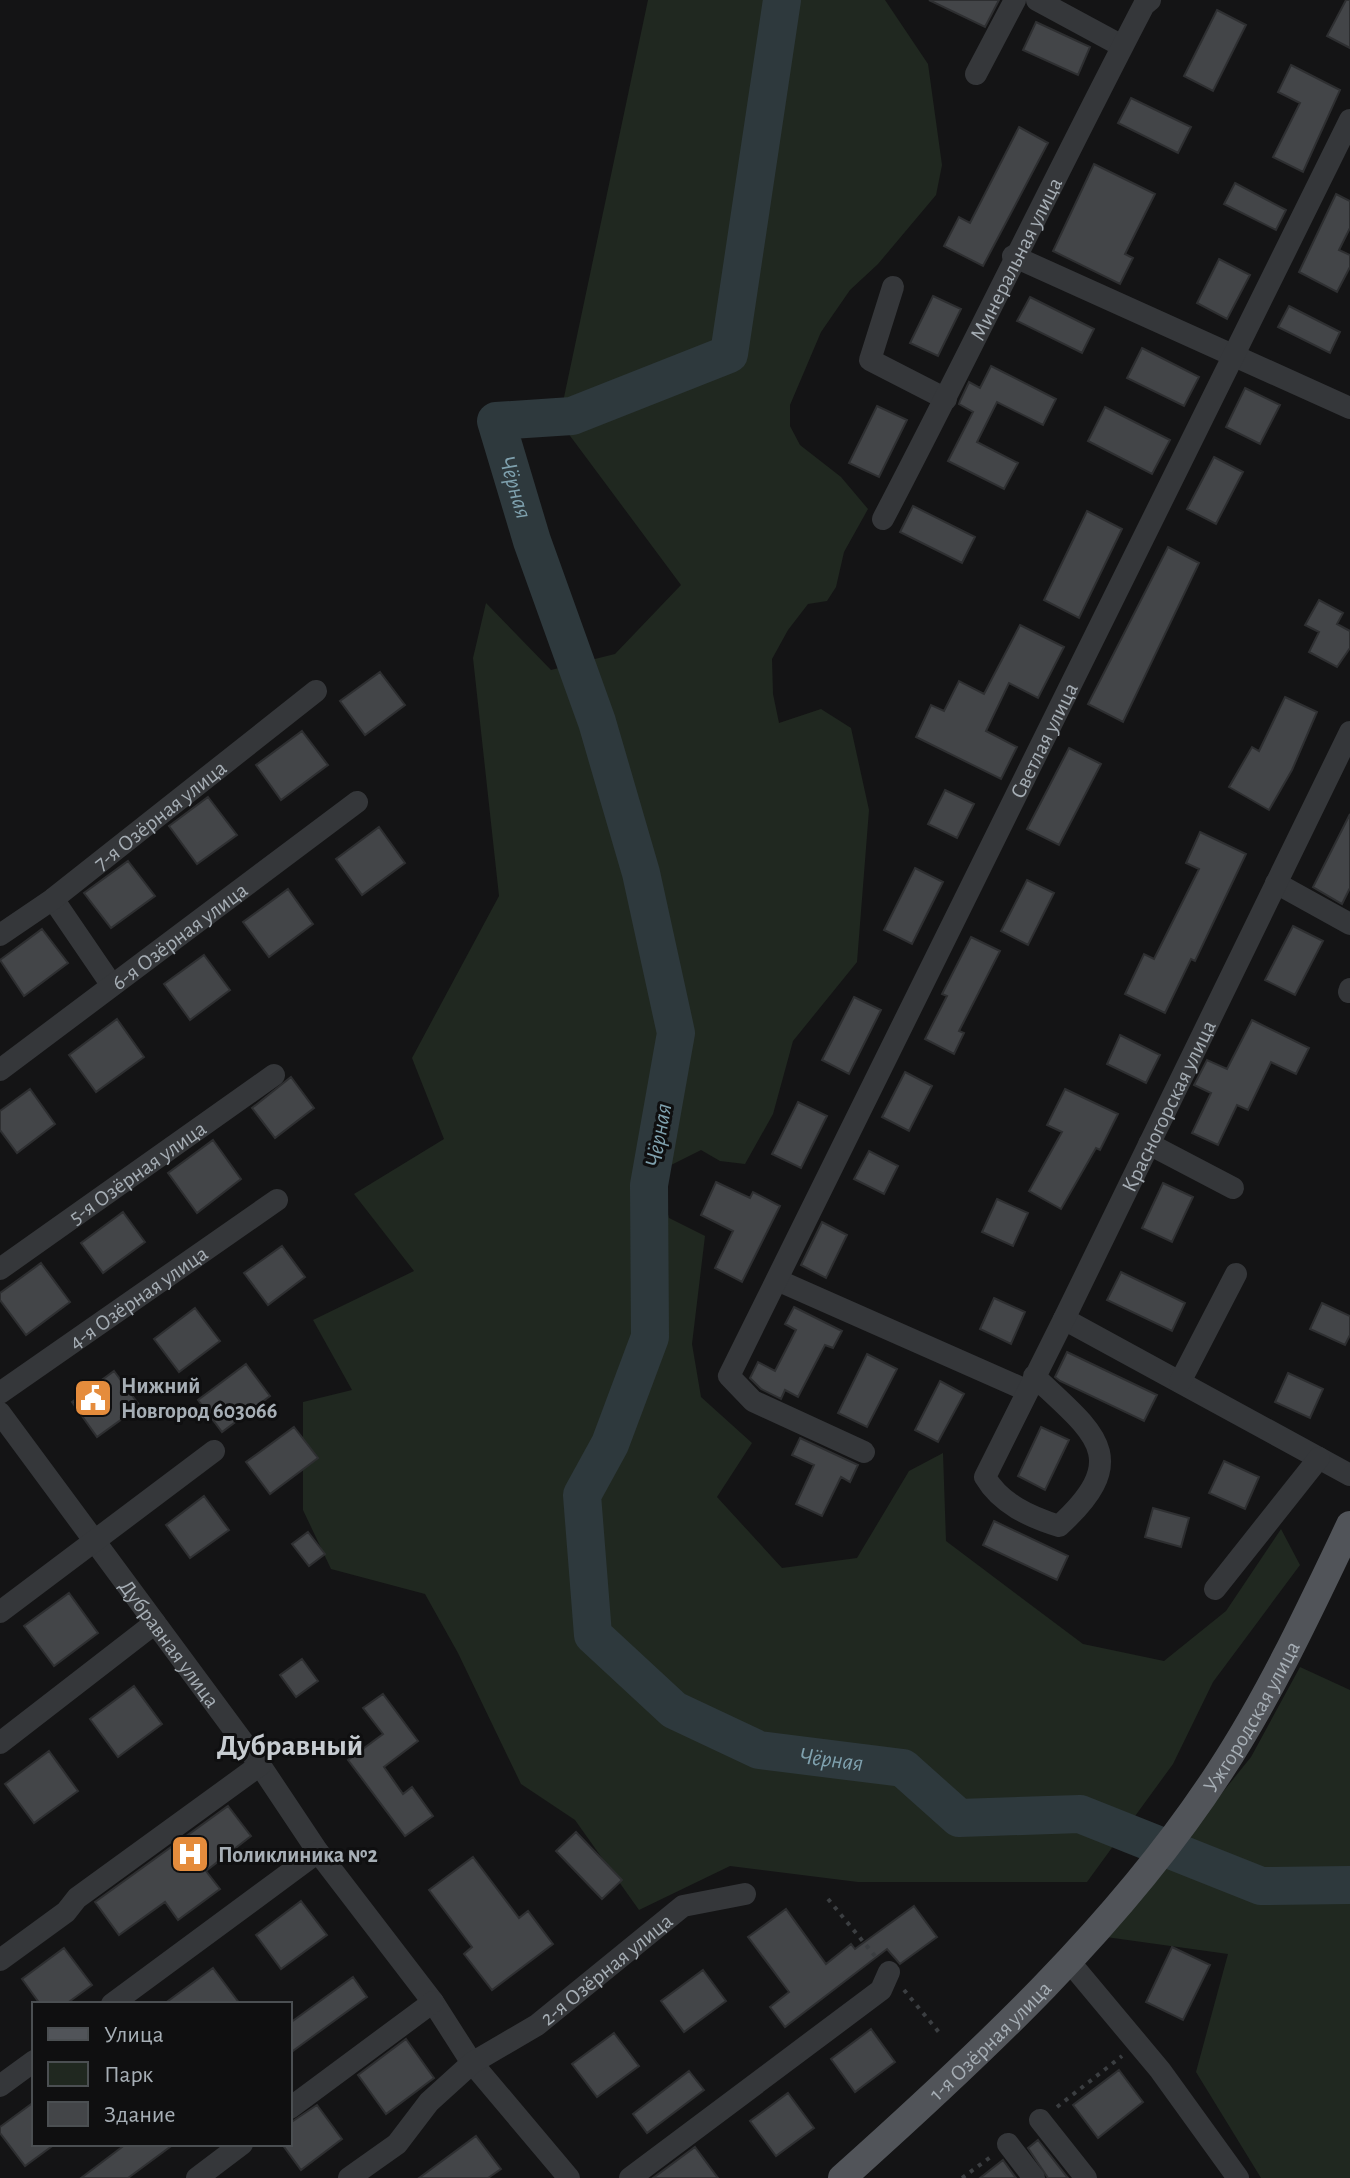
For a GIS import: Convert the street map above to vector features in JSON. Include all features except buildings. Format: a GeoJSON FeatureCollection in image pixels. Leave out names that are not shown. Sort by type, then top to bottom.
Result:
{"type":"FeatureCollection","features":[{"type":"Feature","properties":{"kind":"main road","name":"Ужгородская улица"},"geometry":{"type":"LineString","coordinates":[[1128,1891],[1218,1774],[1257,1713],[1350,1525]]}},
{"type":"Feature","properties":{"kind":"main road","name":"1-я Озёрная улица"},"geometry":{"type":"LineString","coordinates":[[842,2178],[1008,2026],[1128,1891]]}},
{"type":"Feature","properties":{"kind":"street"},"geometry":{"type":"LineString","coordinates":[[976,74],[1015,0]]}},
{"type":"Feature","properties":{"kind":"street"},"geometry":{"type":"LineString","coordinates":[[1037,0],[1122,46]]}},
{"type":"Feature","properties":{"kind":"street","name":"Минеральная улица"},"geometry":{"type":"LineString","coordinates":[[883,519],[946,399],[1013,256],[1122,46],[1150,0]]}},
{"type":"Feature","properties":{"kind":"street","name":"Светлая улица"},"geometry":{"type":"LineString","coordinates":[[864,1452],[753,1401],[729,1376],[1350,120]]}},
{"type":"Feature","properties":{"kind":"street"},"geometry":{"type":"LineString","coordinates":[[1013,256],[1129,311],[1235,354],[1350,408]]}},
{"type":"Feature","properties":{"kind":"street"},"geometry":{"type":"LineString","coordinates":[[893,287],[870,360],[946,399]]}},
{"type":"Feature","properties":{"kind":"street","name":"7-я Озёрная улица"},"geometry":{"type":"LineString","coordinates":[[0,935],[53,899],[316,691]]}},
{"type":"Feature","properties":{"kind":"street","name":"Красногорская улица"},"geometry":{"type":"LineString","coordinates":[[1030,1383],[1088,1427],[1102,1454],[1096,1487],[1059,1526],[1035,1518],[995,1494],[985,1477],[1030,1383],[1064,1319],[1350,732]]}},
{"type":"Feature","properties":{"kind":"street","name":"6-я Озёрная улица"},"geometry":{"type":"LineString","coordinates":[[0,1070],[357,802]]}},
{"type":"Feature","properties":{"kind":"street"},"geometry":{"type":"LineString","coordinates":[[1276,883],[1350,924]]}},
{"type":"Feature","properties":{"kind":"street"},"geometry":{"type":"LineString","coordinates":[[53,899],[111,984]]}},
{"type":"Feature","properties":{"kind":"street","name":"5-я Озёрная улица"},"geometry":{"type":"LineString","coordinates":[[0,1269],[274,1075]]}},
{"type":"Feature","properties":{"kind":"street"},"geometry":{"type":"LineString","coordinates":[[1149,1144],[1233,1188]]}},
{"type":"Feature","properties":{"kind":"street","name":"4-я Озёрная улица"},"geometry":{"type":"LineString","coordinates":[[0,1393],[277,1200]]}},
{"type":"Feature","properties":{"kind":"street"},"geometry":{"type":"LineString","coordinates":[[1180,1382],[1236,1274]]}},
{"type":"Feature","properties":{"kind":"street"},"geometry":{"type":"LineString","coordinates":[[777,1280],[1030,1383]]}},
{"type":"Feature","properties":{"kind":"street"},"geometry":{"type":"LineString","coordinates":[[1064,1319],[1350,1475]]}},
{"type":"Feature","properties":{"kind":"street","name":"Дубравная улица"},"geometry":{"type":"LineString","coordinates":[[0,1413],[260,1765],[318,1852],[433,2002],[472,2063],[569,2178]]}},
{"type":"Feature","properties":{"kind":"street"},"geometry":{"type":"LineString","coordinates":[[0,1612],[214,1451]]}},
{"type":"Feature","properties":{"kind":"street"},"geometry":{"type":"LineString","coordinates":[[1215,1589],[1319,1458]]}},
{"type":"Feature","properties":{"kind":"street"},"geometry":{"type":"LineString","coordinates":[[0,1743],[155,1623]]}},
{"type":"Feature","properties":{"kind":"street"},"geometry":{"type":"LineString","coordinates":[[0,1960],[66,1912],[77,1898],[260,1765]]}},
{"type":"Feature","properties":{"kind":"street"},"geometry":{"type":"LineString","coordinates":[[115,2002],[318,1852]]}},
{"type":"Feature","properties":{"kind":"street","name":"2-я Озёрная улица"},"geometry":{"type":"LineString","coordinates":[[349,2178],[397,2144],[429,2102],[472,2063],[537,2025],[683,1906],[745,1894]]}},
{"type":"Feature","properties":{"kind":"street"},"geometry":{"type":"LineString","coordinates":[[1068,1960],[1160,2070],[1238,2178]]}},
{"type":"Feature","properties":{"kind":"street"},"geometry":{"type":"LineString","coordinates":[[630,2178],[881,1990],[889,1972]]}},
{"type":"Feature","properties":{"kind":"street"},"geometry":{"type":"LineString","coordinates":[[292,2107],[433,2002]]}},
{"type":"Feature","properties":{"kind":"street"},"geometry":{"type":"LineString","coordinates":[[0,2086],[32,2062]]}},
{"type":"Feature","properties":{"kind":"street"},"geometry":{"type":"LineString","coordinates":[[1040,2120],[1086,2178]]}},
{"type":"Feature","properties":{"kind":"street"},"geometry":{"type":"LineString","coordinates":[[1008,2144],[1034,2178]]}},
{"type":"Feature","properties":{"kind":"street"},"geometry":{"type":"LineString","coordinates":[[197,2178],[239,2146]]}},
{"type":"Feature","properties":{"kind":"path"},"geometry":{"type":"LineString","coordinates":[[828,1899],[942,2036]]}},
{"type":"Feature","properties":{"kind":"green space"},"geometry":{"type":"Polygon","coordinates":[[[648,0],[885,0],[928,64],[942,165],[936,195],[878,264],[850,290],[821,332],[790,405],[790,426],[800,445],[841,477],[868,509],[844,552],[836,587],[827,601],[808,604],[788,630],[772,659],[773,694],[779,723],[821,709],[851,728],[869,810],[857,962],[793,1041],[773,1114],[745,1164],[720,1161],[701,1150],[657,1172],[669,1218],[705,1236],[692,1344],[701,1397],[752,1443],[717,1497],[782,1568],[857,1558],[909,1471],[943,1453],[946,1541],[1083,1644],[1164,1661],[1226,1611],[1281,1529],[1300,1565],[1213,1682],[1173,1764],[1087,1882],[858,1882],[730,1866],[639,1910],[575,1820],[521,1784],[458,1653],[425,1594],[331,1569],[303,1510],[303,1402],[352,1390],[313,1320],[414,1271],[354,1194],[444,1139],[412,1058],[499,896],[473,658],[486,603],[551,670],[615,654],[681,585],[559,421],[648,0]]]}},
{"type":"Feature","properties":{"kind":"green space"},"geometry":{"type":"Polygon","coordinates":[[[1300,1667],[1350,1690],[1350,2178],[1261,2178],[1196,2072],[1228,1954],[1106,1937],[1251,1757],[1300,1667]]]}},
{"type":"Feature","properties":{"kind":"waterway","name":"Чёрная"},"geometry":{"type":"LineString","coordinates":[[782,0],[729,354],[572,416],[496,421],[532,541],[597,722],[641,873],[676,1033],[649,1185],[650,1337],[610,1444],[582,1495],[593,1635],[674,1710],[759,1750],[903,1768],[959,1818],[1080,1814],[1261,1886],[1350,1885]]}},
{"type":"Feature","properties":{"kind":"place","name":"Нижний Новгород 603066"},"geometry":{"type":"Point","coordinates":[93,1398]}},
{"type":"Feature","properties":{"kind":"place","name":"Поликлиника №2"},"geometry":{"type":"Point","coordinates":[190,1854]}},
{"type":"Feature","properties":{"kind":"district","name":"Дубравный"},"geometry":{"type":"Point","coordinates":[290,1745]}}]}
